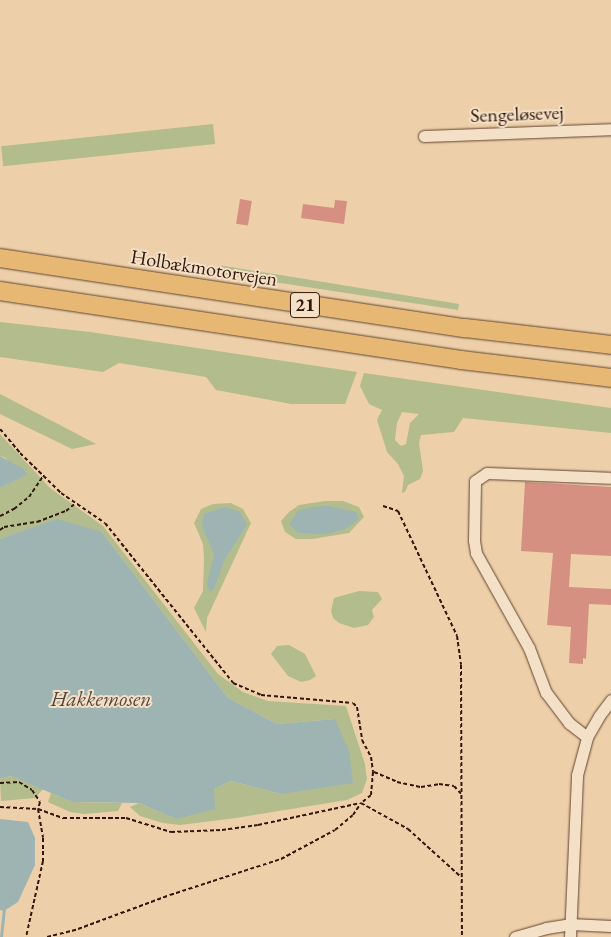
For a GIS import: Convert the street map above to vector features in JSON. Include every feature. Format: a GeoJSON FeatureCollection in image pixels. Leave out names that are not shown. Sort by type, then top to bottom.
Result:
{"type":"FeatureCollection","features":[{"type":"Feature","properties":{"kind":"highway","name":"Holbækmotorvejen"},"geometry":{"type":"LineString","coordinates":[[0,258],[465,328],[611,345]]}},
{"type":"Feature","properties":{"kind":"highway","name":"21"},"geometry":{"type":"LineString","coordinates":[[0,291],[461,360],[611,378]]}},
{"type":"Feature","properties":{"kind":"highway"},"geometry":{"type":"LineString","coordinates":[[589,343],[611,341]]}},
{"type":"Feature","properties":{"kind":"street","name":"Sengeløsevej"},"geometry":{"type":"LineString","coordinates":[[424,136],[611,129]]}},
{"type":"Feature","properties":{"kind":"street"},"geometry":{"type":"LineString","coordinates":[[587,737],[570,724],[546,692],[529,648],[476,553],[474,540],[475,481],[487,473],[608,478]]}},
{"type":"Feature","properties":{"kind":"street"},"geometry":{"type":"LineString","coordinates":[[570,937],[574,804],[577,775],[587,737],[611,700]]}},
{"type":"Feature","properties":{"kind":"street"},"geometry":{"type":"LineString","coordinates":[[514,937],[546,928],[570,924],[611,926]]}},
{"type":"Feature","properties":{"kind":"path"},"geometry":{"type":"LineString","coordinates":[[0,429],[43,476],[76,503],[105,523],[233,683],[261,695],[352,703],[357,707],[362,740],[371,756],[373,772],[370,796],[361,803],[353,815],[335,830],[281,859],[170,894],[78,929],[47,937]]}},
{"type":"Feature","properties":{"kind":"path"},"geometry":{"type":"LineString","coordinates":[[0,516],[14,509],[29,497],[43,476]]}},
{"type":"Feature","properties":{"kind":"path"},"geometry":{"type":"LineString","coordinates":[[0,530],[4,527],[37,522],[66,511],[76,503]]}},
{"type":"Feature","properties":{"kind":"path"},"geometry":{"type":"LineString","coordinates":[[383,506],[398,511],[457,636],[461,665],[462,937]]}},
{"type":"Feature","properties":{"kind":"path"},"geometry":{"type":"LineString","coordinates":[[373,772],[397,782],[421,787],[439,784],[454,786],[462,795]]}},
{"type":"Feature","properties":{"kind":"path"},"geometry":{"type":"LineString","coordinates":[[0,783],[19,782],[32,790],[40,802],[38,809],[43,838],[43,861],[26,937]]}},
{"type":"Feature","properties":{"kind":"path"},"geometry":{"type":"LineString","coordinates":[[0,807],[38,809],[63,818],[126,818],[171,832],[250,826],[361,803],[408,829],[461,878]]}},
{"type":"Feature","properties":{"kind":"green space"},"geometry":{"type":"Polygon","coordinates":[[[213,124],[215,144],[3,166],[1,146],[213,124]]]}},
{"type":"Feature","properties":{"kind":"green space"},"geometry":{"type":"Polygon","coordinates":[[[218,265],[459,304],[458,310],[215,273],[218,265]]]}},
{"type":"Feature","properties":{"kind":"green space"},"geometry":{"type":"Polygon","coordinates":[[[0,322],[90,332],[357,372],[345,404],[291,404],[216,390],[206,377],[119,363],[103,372],[0,357],[0,322]]]}},
{"type":"Feature","properties":{"kind":"green space"},"geometry":{"type":"Polygon","coordinates":[[[364,373],[611,408],[611,433],[463,418],[454,432],[421,435],[419,443],[423,471],[420,479],[408,485],[405,492],[402,493],[404,476],[398,464],[387,452],[377,420],[382,410],[369,404],[360,386],[364,373]],[[402,412],[397,423],[395,440],[401,446],[406,444],[410,423],[419,414],[402,412]]]}},
{"type":"Feature","properties":{"kind":"green space"},"geometry":{"type":"Polygon","coordinates":[[[0,394],[96,444],[72,449],[0,414],[0,394]]]}},
{"type":"Feature","properties":{"kind":"green space"},"geometry":{"type":"Polygon","coordinates":[[[0,434],[50,488],[103,526],[218,674],[243,692],[268,701],[346,706],[365,764],[367,779],[362,793],[347,800],[180,825],[163,823],[140,816],[130,807],[139,803],[176,819],[214,789],[231,781],[281,794],[335,719],[277,724],[228,698],[102,532],[15,535],[0,539],[0,488],[26,475],[4,457],[0,456],[0,434]]]}},
{"type":"Feature","properties":{"kind":"green space"},"geometry":{"type":"Polygon","coordinates":[[[325,501],[343,501],[359,507],[364,517],[349,533],[312,539],[296,539],[285,532],[281,521],[289,512],[299,505],[325,501]]]}},
{"type":"Feature","properties":{"kind":"green space"},"geometry":{"type":"Polygon","coordinates":[[[231,503],[243,509],[251,523],[207,618],[206,632],[194,608],[203,591],[204,559],[203,544],[194,523],[201,509],[213,504],[231,503]]]}},
{"type":"Feature","properties":{"kind":"green space"},"geometry":{"type":"Polygon","coordinates":[[[359,591],[378,592],[382,599],[372,610],[374,617],[368,625],[354,628],[339,623],[333,618],[331,611],[334,598],[359,591]]]}},
{"type":"Feature","properties":{"kind":"green space"},"geometry":{"type":"Polygon","coordinates":[[[289,645],[305,654],[316,676],[301,682],[288,676],[271,654],[277,646],[289,645]]]}},
{"type":"Feature","properties":{"kind":"green space"},"geometry":{"type":"Polygon","coordinates":[[[11,776],[43,789],[35,798],[1,801],[0,779],[11,776]]]}},
{"type":"Feature","properties":{"kind":"green space"},"geometry":{"type":"Polygon","coordinates":[[[51,793],[72,802],[122,803],[118,811],[84,814],[70,812],[48,802],[51,793]]]}},
{"type":"Feature","properties":{"kind":"water"},"geometry":{"type":"Polygon","coordinates":[[[0,456],[24,469],[27,475],[0,488],[0,456]]]}},
{"type":"Feature","properties":{"kind":"water"},"geometry":{"type":"Polygon","coordinates":[[[328,506],[356,512],[359,519],[345,529],[327,534],[298,533],[289,524],[298,511],[328,506]]]}},
{"type":"Feature","properties":{"kind":"water"},"geometry":{"type":"Polygon","coordinates":[[[225,507],[240,512],[247,525],[225,559],[214,589],[210,592],[207,584],[214,554],[202,526],[204,514],[225,507]]]}},
{"type":"Feature","properties":{"kind":"water","name":"Hakkemosen"},"geometry":{"type":"Polygon","coordinates":[[[57,519],[102,532],[228,698],[277,724],[335,719],[349,751],[353,783],[281,794],[231,781],[214,789],[215,809],[176,819],[139,803],[72,802],[11,776],[0,779],[0,539],[57,519]]]}},
{"type":"Feature","properties":{"kind":"water"},"geometry":{"type":"Polygon","coordinates":[[[0,819],[28,822],[35,838],[35,865],[18,902],[4,911],[0,910],[0,819]]]}},
{"type":"Feature","properties":{"kind":"building"},"geometry":{"type":"Polygon","coordinates":[[[240,199],[252,201],[248,226],[236,224],[240,199]]]}},
{"type":"Feature","properties":{"kind":"building"},"geometry":{"type":"Polygon","coordinates":[[[335,200],[347,201],[344,224],[301,218],[303,204],[334,208],[335,200]]]}},
{"type":"Feature","properties":{"kind":"building"},"geometry":{"type":"Polygon","coordinates":[[[525,482],[611,487],[611,556],[571,554],[569,587],[611,589],[611,605],[589,604],[586,659],[583,658],[583,664],[569,663],[571,627],[547,625],[553,553],[521,551],[525,482]]]}},
{"type":"Feature","properties":{"kind":"waterway"},"geometry":{"type":"LineString","coordinates":[[1,937],[4,909]]}}]}
